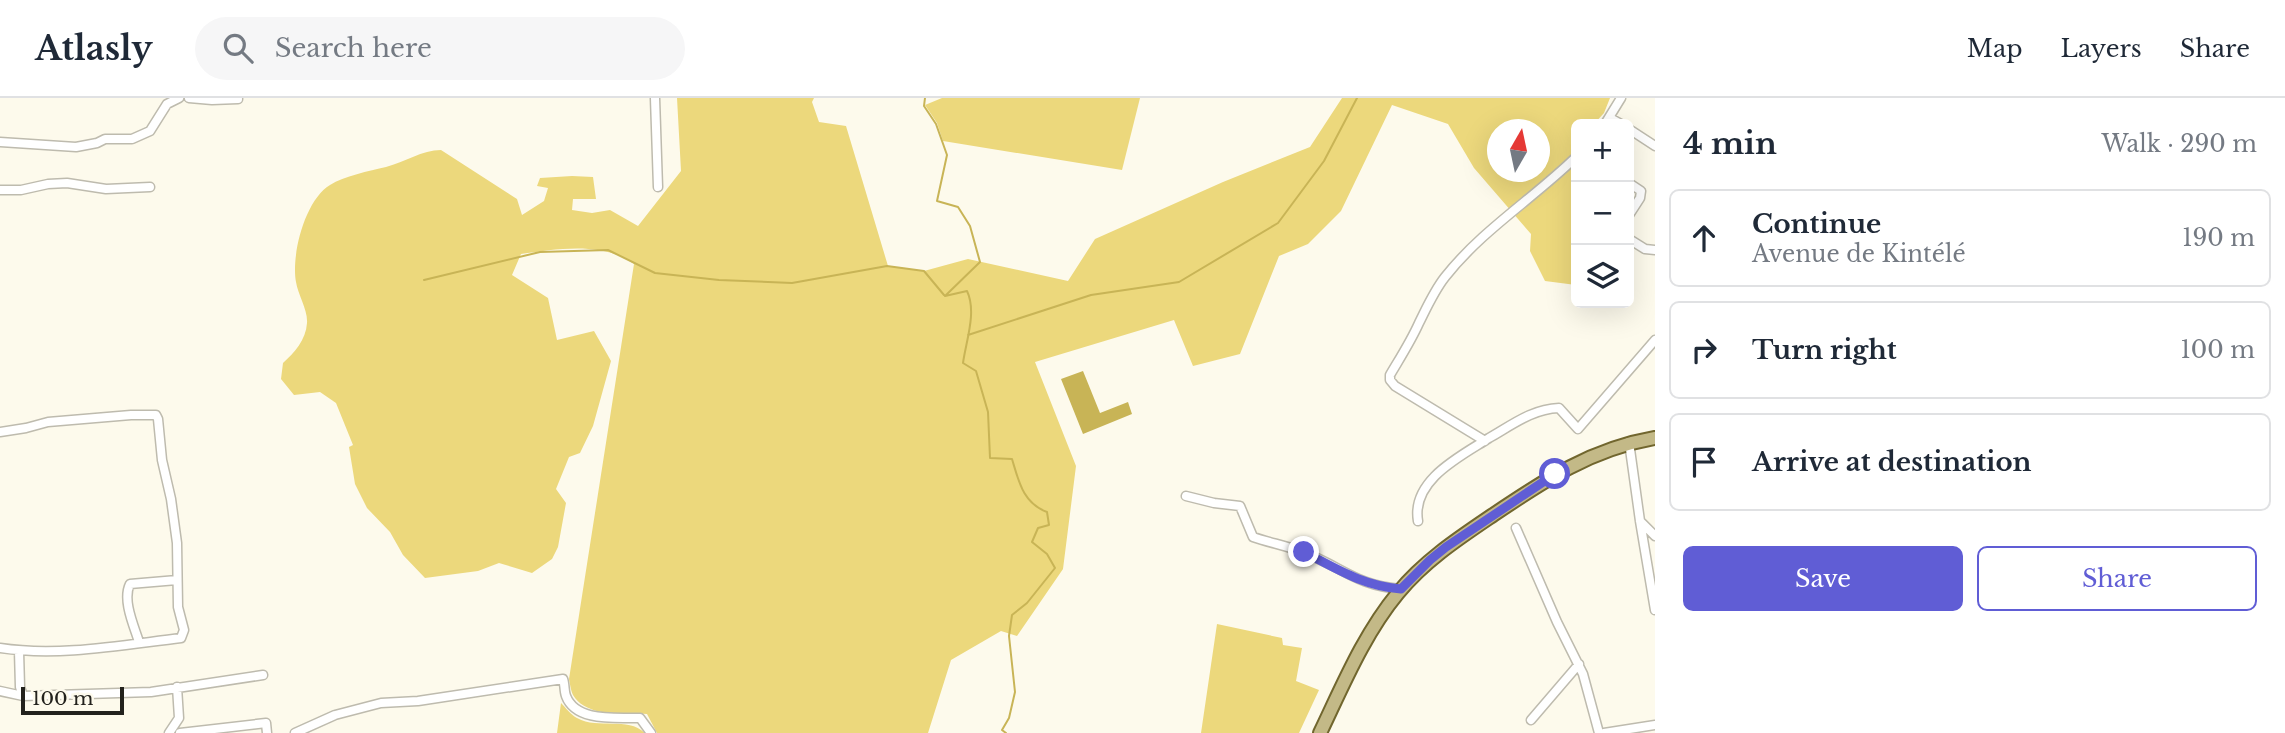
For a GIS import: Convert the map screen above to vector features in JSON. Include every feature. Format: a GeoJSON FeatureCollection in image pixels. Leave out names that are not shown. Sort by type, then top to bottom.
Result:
{"type":"FeatureCollection","features":[{"type":"Feature","properties":{"kind":"main road"},"geometry":{"type":"LineString","coordinates":[[1320,733],[1372,629],[1401,589],[1430,560],[1516,499],[1574,464],[1604,450],[1655,438]]}},
{"type":"Feature","properties":{"kind":"street"},"geometry":{"type":"LineString","coordinates":[[0,142],[76,147],[104,139],[132,139],[150,131],[167,104],[179,98]]}},
{"type":"Feature","properties":{"kind":"street"},"geometry":{"type":"LineString","coordinates":[[189,98],[238,99]]}},
{"type":"Feature","properties":{"kind":"street"},"geometry":{"type":"LineString","coordinates":[[655,98],[658,187]]}},
{"type":"Feature","properties":{"kind":"street"},"geometry":{"type":"LineString","coordinates":[[1608,119],[1621,98]]}},
{"type":"Feature","properties":{"kind":"street"},"geometry":{"type":"LineString","coordinates":[[1634,132],[1655,146]]}},
{"type":"Feature","properties":{"kind":"street"},"geometry":{"type":"LineString","coordinates":[[1486,441],[1395,386],[1390,375],[1428,301],[1445,277],[1481,238],[1571,162]]}},
{"type":"Feature","properties":{"kind":"street"},"geometry":{"type":"LineString","coordinates":[[0,190],[21,190],[67,183],[121,190],[150,187]]}},
{"type":"Feature","properties":{"kind":"street"},"geometry":{"type":"LineString","coordinates":[[1634,186],[1641,191],[1634,207]]}},
{"type":"Feature","properties":{"kind":"street"},"geometry":{"type":"LineString","coordinates":[[1634,242],[1645,250],[1655,250]]}},
{"type":"Feature","properties":{"kind":"street"},"geometry":{"type":"LineString","coordinates":[[1418,521],[1418,506],[1423,493],[1449,463],[1528,415],[1551,408],[1559,408],[1578,429],[1655,340]]}},
{"type":"Feature","properties":{"kind":"street"},"geometry":{"type":"LineString","coordinates":[[0,432],[48,422],[156,415],[175,527],[178,607],[184,630],[181,638],[96,648],[19,651],[0,648]]}},
{"type":"Feature","properties":{"kind":"street"},"geometry":{"type":"LineString","coordinates":[[1629,442],[1655,610]]}},
{"type":"Feature","properties":{"kind":"street"},"geometry":{"type":"LineString","coordinates":[[1186,496],[1240,506],[1253,537],[1304,552],[1357,580],[1382,588],[1401,589]]}},
{"type":"Feature","properties":{"kind":"street"},"geometry":{"type":"LineString","coordinates":[[1640,521],[1655,536]]}},
{"type":"Feature","properties":{"kind":"street"},"geometry":{"type":"LineString","coordinates":[[1516,528],[1557,622],[1579,664],[1601,733],[1655,725]]}},
{"type":"Feature","properties":{"kind":"street"},"geometry":{"type":"LineString","coordinates":[[139,642],[131,616],[127,589],[130,584],[177,580]]}},
{"type":"Feature","properties":{"kind":"street"},"geometry":{"type":"LineString","coordinates":[[19,651],[20,687],[23,696]]}},
{"type":"Feature","properties":{"kind":"street"},"geometry":{"type":"LineString","coordinates":[[1531,720],[1579,664]]}},
{"type":"Feature","properties":{"kind":"street"},"geometry":{"type":"LineString","coordinates":[[0,691],[23,696],[151,692],[263,675]]}},
{"type":"Feature","properties":{"kind":"street"},"geometry":{"type":"LineString","coordinates":[[295,733],[335,715],[381,703],[418,701],[563,679],[566,696],[573,707],[593,715],[640,718],[651,733]]}},
{"type":"Feature","properties":{"kind":"street"},"geometry":{"type":"LineString","coordinates":[[169,733],[179,718],[177,687]]}},
{"type":"Feature","properties":{"kind":"street"},"geometry":{"type":"LineString","coordinates":[[180,733],[247,729],[265,723],[268,733]]}},
{"type":"Feature","properties":{"kind":"shaded area"},"geometry":{"type":"Polygon","coordinates":[[[677,98],[814,98],[812,102],[819,122],[846,126],[888,266],[924,271],[968,259],[1068,281],[1095,239],[1310,147],[1342,98],[1610,98],[1599,119],[1571,119],[1571,284],[1545,281],[1530,251],[1531,234],[1474,168],[1448,124],[1392,105],[1341,211],[1308,244],[1279,256],[1240,354],[1193,366],[1174,320],[1035,362],[1076,466],[1063,569],[1017,636],[1001,631],[951,660],[928,733],[657,733],[647,714],[597,711],[587,708],[573,695],[569,679],[634,264],[622,257],[579,248],[521,254],[512,275],[548,298],[557,340],[594,331],[611,361],[593,426],[580,453],[569,457],[556,489],[566,503],[558,547],[552,559],[532,573],[499,563],[478,571],[425,578],[403,555],[390,532],[367,508],[355,484],[349,447],[353,445],[336,403],[320,392],[294,395],[281,379],[283,363],[302,340],[307,323],[295,271],[298,243],[313,203],[321,192],[336,182],[427,152],[441,150],[517,199],[522,215],[544,201],[548,188],[537,186],[540,178],[593,177],[596,199],[573,199],[572,210],[592,213],[610,210],[638,226],[681,171],[677,98]]]}},
{"type":"Feature","properties":{"kind":"shaded area"},"geometry":{"type":"Polygon","coordinates":[[[942,98],[1140,98],[1122,170],[943,141],[937,123],[925,105],[942,98]]]}},
{"type":"Feature","properties":{"kind":"shaded area"},"geometry":{"type":"Polygon","coordinates":[[[1083,371],[1100,413],[1128,402],[1132,414],[1083,434],[1061,379],[1083,371]]]}},
{"type":"Feature","properties":{"kind":"shaded area"},"geometry":{"type":"Polygon","coordinates":[[[1217,624],[1282,638],[1283,645],[1302,648],[1296,681],[1319,690],[1299,733],[1201,733],[1217,624]]]}},
{"type":"Feature","properties":{"kind":"shaded area"},"geometry":{"type":"Polygon","coordinates":[[[561,703],[575,717],[586,721],[630,725],[645,733],[557,733],[561,703]]]}},
{"type":"Feature","properties":{"kind":"waterway"},"geometry":{"type":"LineString","coordinates":[[925,98],[924,106],[936,124],[947,155],[937,201],[958,207],[970,226],[980,262],[945,296],[967,291],[970,299],[970,327],[963,363],[976,371],[988,412],[990,458],[1012,459],[1027,497],[1047,512],[1049,525],[1038,528],[1032,542],[1047,554],[1055,568],[1027,603],[1012,615],[1009,636],[1015,692],[1009,718],[1002,730],[1006,733]]}},
{"type":"Feature","properties":{"kind":"waterway"},"geometry":{"type":"LineString","coordinates":[[968,335],[1091,295],[1179,282],[1278,223],[1324,161],[1357,98]]}},
{"type":"Feature","properties":{"kind":"waterway"},"geometry":{"type":"LineString","coordinates":[[424,280],[540,252],[608,250],[655,273],[719,280],[792,283],[887,266],[924,271],[944,295]]}},
{"type":"Feature","properties":{"kind":"route"},"geometry":{"type":"LineString","coordinates":[[1304,552],[1357,580],[1382,588],[1401,589],[1446,547],[1555,474]]}}]}
